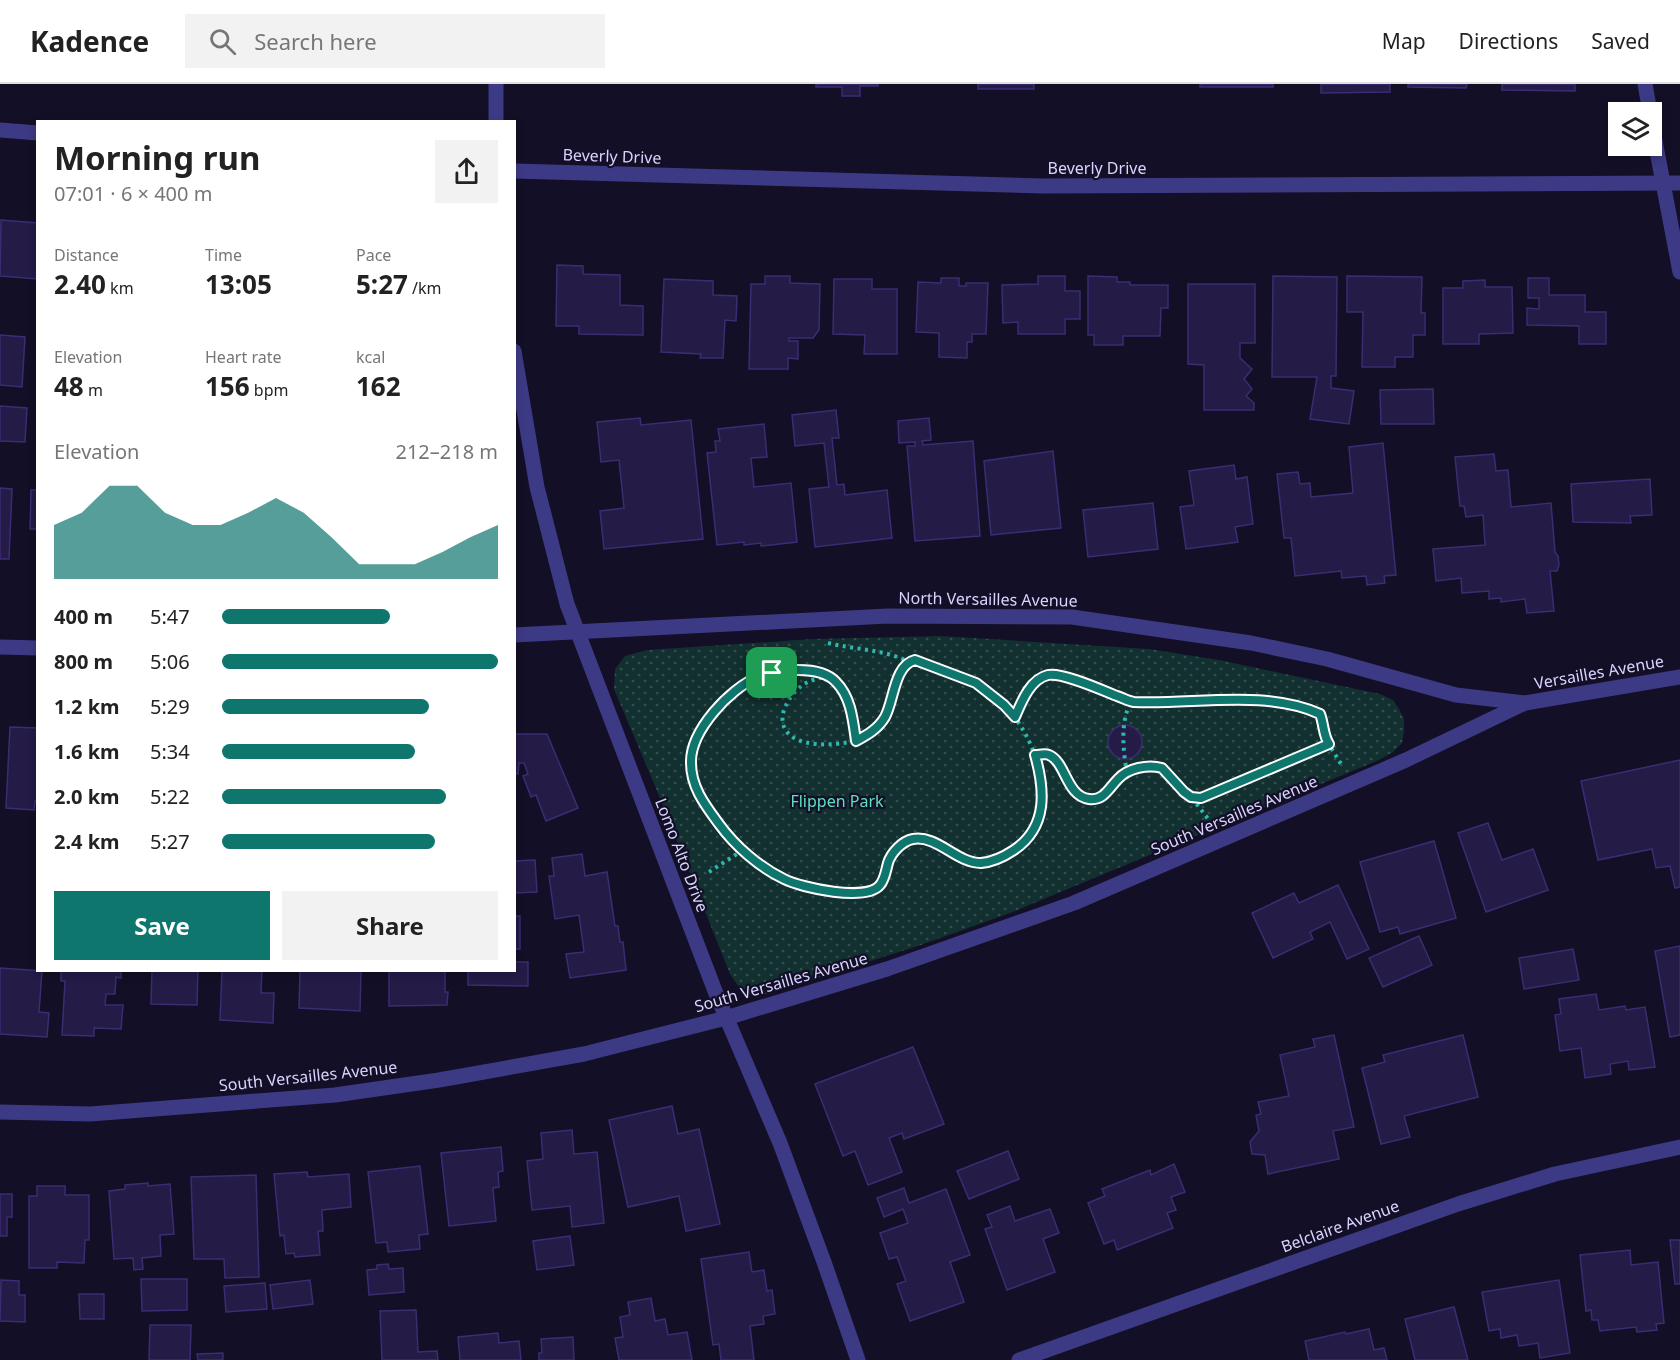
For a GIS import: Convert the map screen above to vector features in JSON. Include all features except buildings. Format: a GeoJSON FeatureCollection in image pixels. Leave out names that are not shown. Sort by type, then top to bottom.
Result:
{"type":"FeatureCollection","features":[{"type":"Feature","properties":{"kind":"street"},"geometry":{"type":"LineString","coordinates":[[496,84],[496,120]]}},
{"type":"Feature","properties":{"kind":"street"},"geometry":{"type":"LineString","coordinates":[[1645,84],[1648,102]]}},
{"type":"Feature","properties":{"kind":"street"},"geometry":{"type":"LineString","coordinates":[[0,130],[36,133]]}},
{"type":"Feature","properties":{"kind":"street"},"geometry":{"type":"LineString","coordinates":[[1657,156],[1680,272]]}},
{"type":"Feature","properties":{"kind":"street","name":"Beverly Drive"},"geometry":{"type":"LineString","coordinates":[[516,171],[1043,186],[1680,183]]}},
{"type":"Feature","properties":{"kind":"street","name":"Lomo Alto Drive"},"geometry":{"type":"LineString","coordinates":[[516,363],[537,487],[567,604],[726,1018],[780,1143],[858,1360]]}},
{"type":"Feature","properties":{"kind":"street","name":"North Versailles Avenue"},"geometry":{"type":"LineString","coordinates":[[516,635],[888,616],[1072,617],[1251,643],[1327,659],[1456,695],[1525,703]]}},
{"type":"Feature","properties":{"kind":"street"},"geometry":{"type":"LineString","coordinates":[[0,646],[36,648]]}},
{"type":"Feature","properties":{"kind":"street","name":"Versailles Avenue"},"geometry":{"type":"LineString","coordinates":[[1525,703],[1680,676]]}},
{"type":"Feature","properties":{"kind":"street","name":"South Versailles Avenue"},"geometry":{"type":"LineString","coordinates":[[0,1112],[90,1114],[335,1095],[439,1080],[584,1054],[726,1018],[887,969],[1074,903],[1406,760],[1525,703]]}},
{"type":"Feature","properties":{"kind":"street","name":"Belclaire Avenue"},"geometry":{"type":"LineString","coordinates":[[1018,1360],[1458,1204],[1555,1174],[1680,1147]]}},
{"type":"Feature","properties":{"kind":"path"},"geometry":{"type":"LineString","coordinates":[[826,643],[882,652],[898,656],[909,662]]}},
{"type":"Feature","properties":{"kind":"path"},"geometry":{"type":"LineString","coordinates":[[829,676],[807,682],[797,689],[784,710],[784,729],[796,739],[807,743],[833,744],[856,741],[870,734],[886,716],[901,672],[909,662],[915,660],[976,683],[997,698],[1022,727],[1035,755],[1041,780],[1042,797],[1037,822],[1031,835],[1006,855],[980,863],[966,859],[937,844],[914,839],[905,842],[888,860],[883,880],[879,886],[870,891],[845,893],[805,886],[784,879],[761,865],[721,827],[699,796],[692,777],[690,760],[695,742],[713,713],[726,699],[757,677],[772,673],[807,670],[824,674],[829,676],[834,680],[844,691],[849,703],[856,741]]}},
{"type":"Feature","properties":{"kind":"path"},"geometry":{"type":"LineString","coordinates":[[1015,717],[1029,690],[1041,678],[1048,675],[1071,678],[1131,702],[1246,700],[1273,702],[1296,706],[1320,714],[1325,738],[1344,770]]}},
{"type":"Feature","properties":{"kind":"path"},"geometry":{"type":"LineString","coordinates":[[1127,773],[1125,719],[1131,702]]}},
{"type":"Feature","properties":{"kind":"path"},"geometry":{"type":"LineString","coordinates":[[1191,797],[1201,798],[1329,744]]}},
{"type":"Feature","properties":{"kind":"path"},"geometry":{"type":"LineString","coordinates":[[1035,755],[1045,754],[1053,758],[1073,790],[1090,800],[1103,796],[1117,779],[1127,773],[1147,766],[1162,768],[1178,787],[1191,797],[1213,827]]}},
{"type":"Feature","properties":{"kind":"path"},"geometry":{"type":"LineString","coordinates":[[709,872],[743,850]]}},
{"type":"Feature","properties":{"kind":"green space","name":"Flippen Park"},"geometry":{"type":"Polygon","coordinates":[[[941,636],[1149,649],[1219,660],[1380,694],[1393,700],[1404,719],[1402,743],[1393,752],[1379,760],[1010,913],[918,946],[763,995],[747,993],[740,988],[730,974],[614,689],[615,669],[625,656],[647,650],[813,639],[941,636]]]}},
{"type":"Feature","properties":{"kind":"route"},"geometry":{"type":"LineString","coordinates":[[915,660],[976,683],[990,692],[1015,717],[1029,690],[1041,678],[1056,675],[1071,678],[1131,702],[1246,700],[1273,702],[1312,710],[1320,714],[1325,738],[1329,744],[1201,798],[1191,797],[1184,792],[1162,768],[1147,766],[1121,776],[1103,796],[1090,800],[1073,790],[1053,758],[1045,754],[1035,755],[1041,780],[1042,797],[1037,822],[1031,835],[1022,844],[1006,855],[980,863],[966,859],[937,844],[914,839],[905,842],[888,860],[883,880],[879,886],[870,891],[845,893],[805,886],[784,879],[761,865],[732,840],[721,827],[699,796],[692,777],[690,760],[695,742],[713,713],[742,687],[757,677],[772,673],[807,670],[824,674],[834,680],[844,691],[849,703],[856,741],[870,734],[886,716],[901,672],[909,662],[915,660]]}}]}
